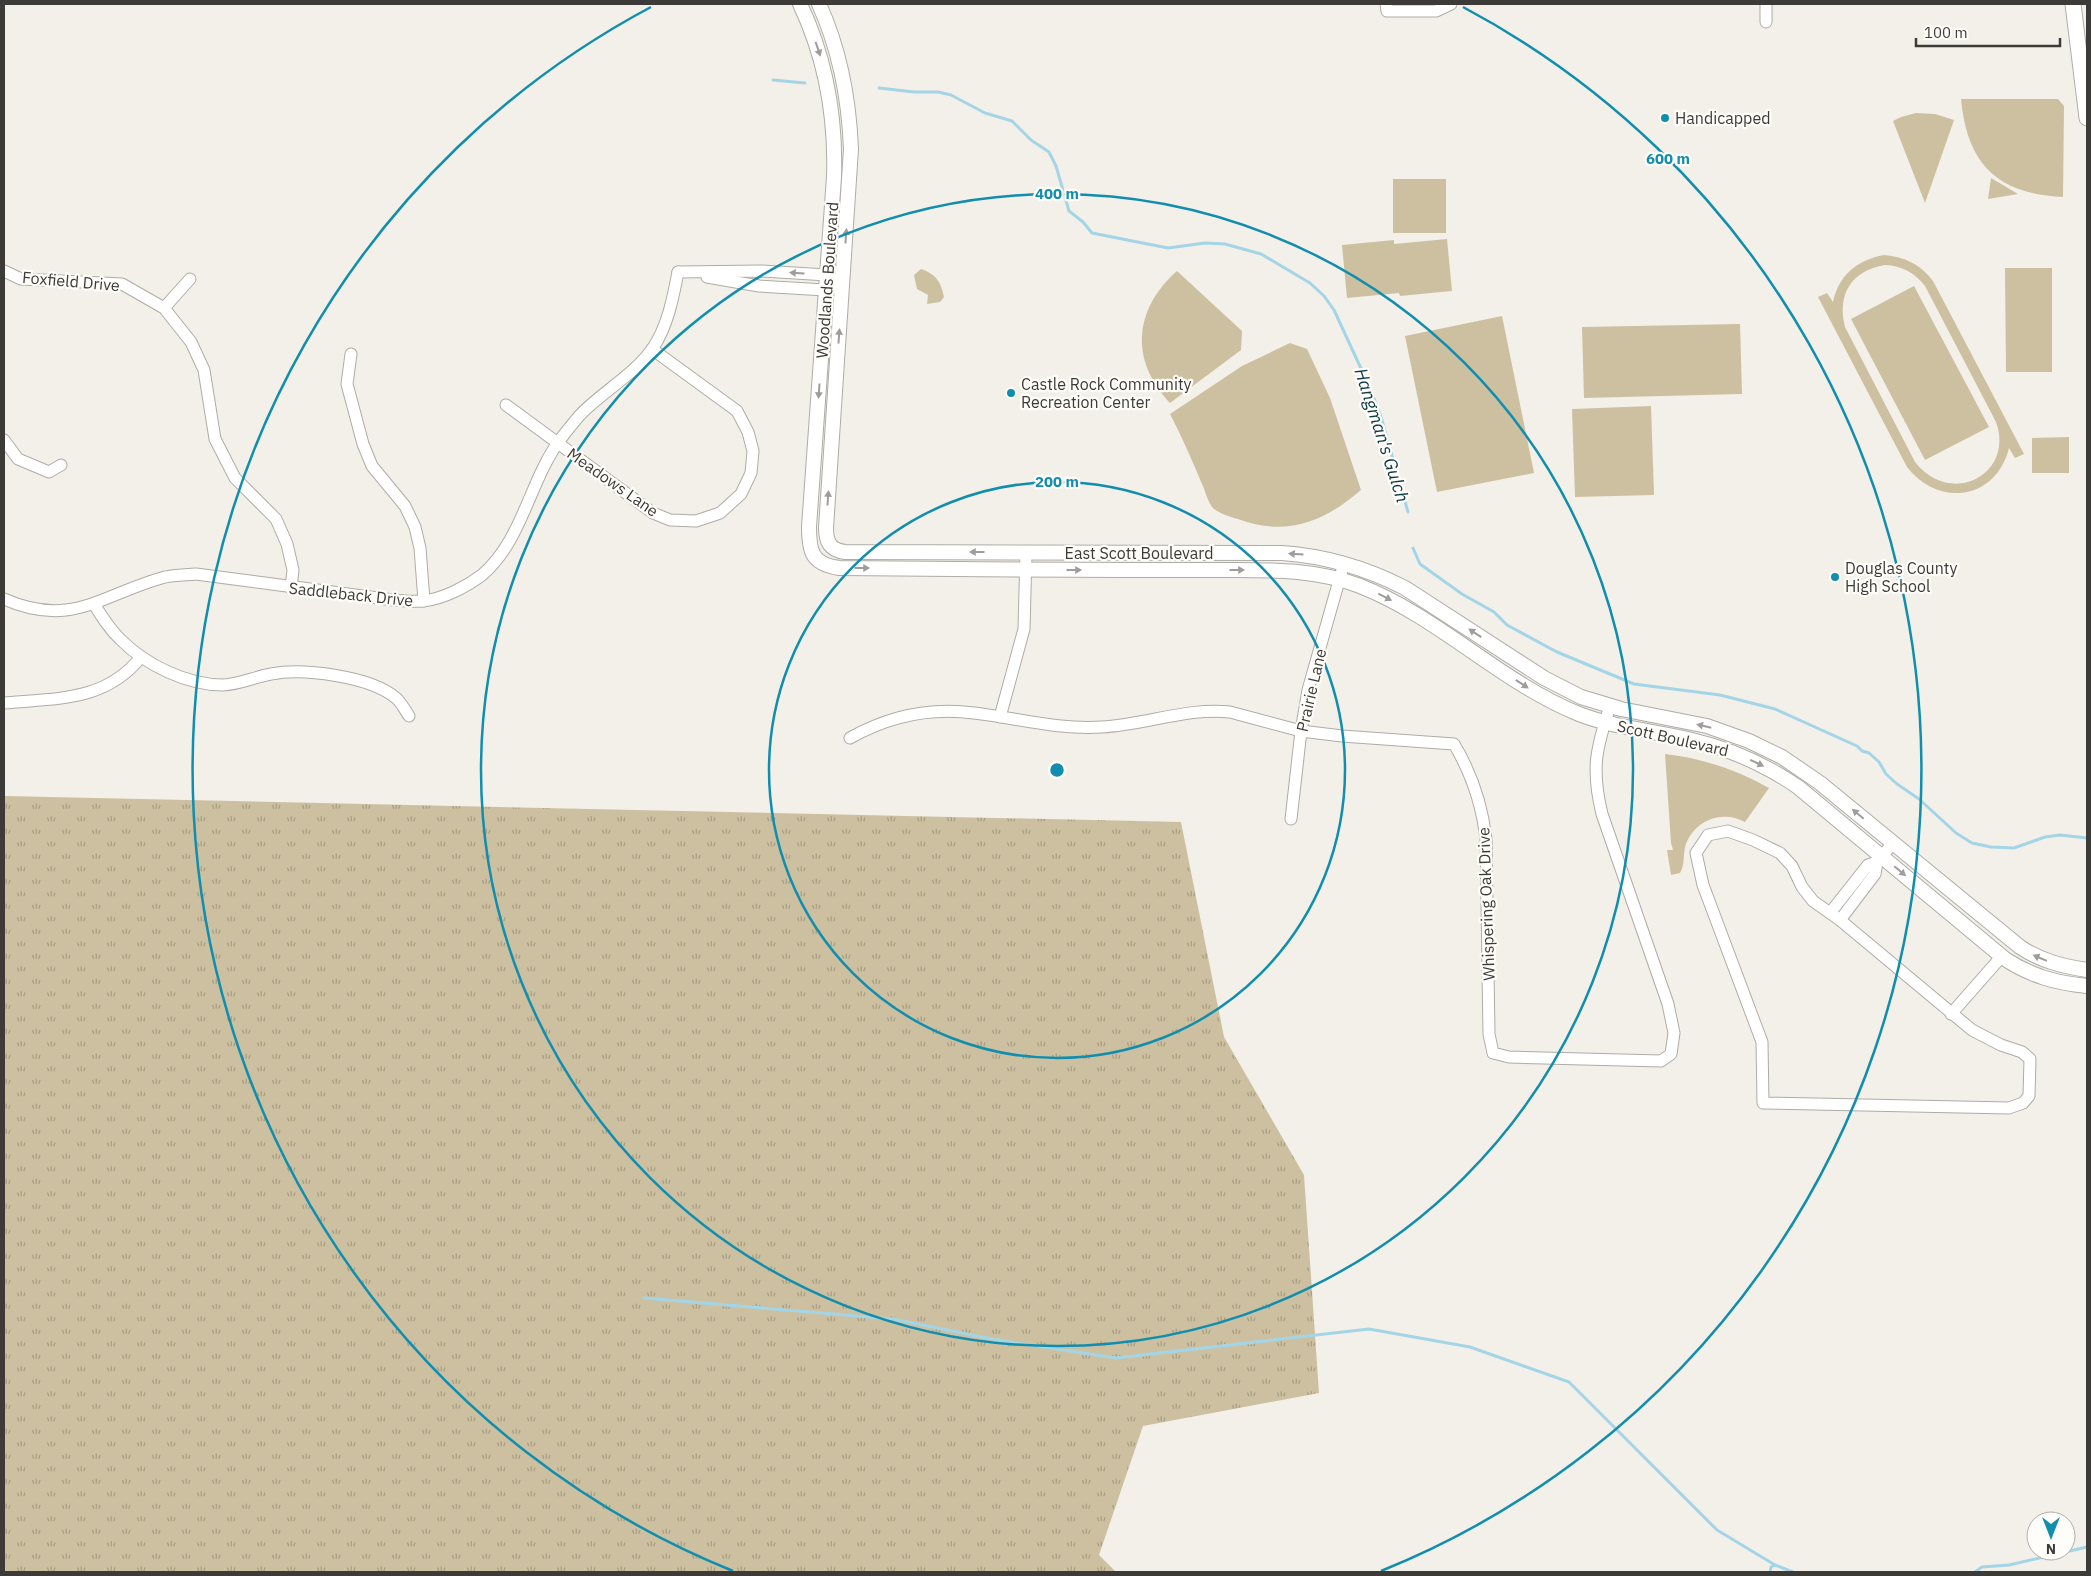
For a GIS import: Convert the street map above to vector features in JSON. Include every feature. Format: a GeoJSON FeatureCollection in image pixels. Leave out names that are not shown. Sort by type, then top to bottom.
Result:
{"type":"FeatureCollection","features":[{"type":"Feature","properties":{"kind":"main road"},"geometry":{"type":"LineString","coordinates":[[2073,4],[2087,118]]}},
{"type":"Feature","properties":{"kind":"street","name":"Woodlands Boulevard"},"geometry":{"type":"LineString","coordinates":[[800,4],[821,56],[833,118],[834,176],[808,528],[810,548],[816,559]]}},
{"type":"Feature","properties":{"kind":"street","name":"Woodlands Boulevard"},"geometry":{"type":"LineString","coordinates":[[819,4],[840,62],[849,108],[851,167],[826,528],[827,541],[830,546]]}},
{"type":"Feature","properties":{"kind":"street"},"geometry":{"type":"LineString","coordinates":[[1386,4],[1387,11],[1436,11],[1451,4]]}},
{"type":"Feature","properties":{"kind":"street"},"geometry":{"type":"LineString","coordinates":[[1766,4],[1766,22]]}},
{"type":"Feature","properties":{"kind":"street","name":"Foxfield Drive"},"geometry":{"type":"LineString","coordinates":[[4,271],[21,279],[122,284],[164,308],[191,342],[204,370],[216,439],[235,478],[276,520],[287,544],[293,570],[291,588]]}},
{"type":"Feature","properties":{"kind":"street"},"geometry":{"type":"LineString","coordinates":[[678,272],[762,271],[826,275],[843,285]]}},
{"type":"Feature","properties":{"kind":"street"},"geometry":{"type":"LineString","coordinates":[[678,272],[759,286],[825,290],[843,285]]}},
{"type":"Feature","properties":{"kind":"street","name":"Saddleback Drive"},"geometry":{"type":"LineString","coordinates":[[4,600],[21,607],[51,612],[71,611],[166,577],[196,574],[393,600],[424,601],[442,597],[482,575],[504,551],[520,520],[536,480],[558,442],[580,414],[618,383],[652,349],[669,312],[678,272]]}},
{"type":"Feature","properties":{"kind":"street"},"geometry":{"type":"LineString","coordinates":[[164,308],[190,279]]}},
{"type":"Feature","properties":{"kind":"street","name":"Meadows Lane"},"geometry":{"type":"LineString","coordinates":[[506,405],[653,513],[670,520],[696,521],[720,513],[741,494],[751,473],[753,451],[748,432],[737,411],[652,349]]}},
{"type":"Feature","properties":{"kind":"street"},"geometry":{"type":"LineString","coordinates":[[351,354],[347,384],[363,444],[372,466],[405,506],[415,527],[420,548],[424,601]]}},
{"type":"Feature","properties":{"kind":"street"},"geometry":{"type":"LineString","coordinates":[[4,440],[18,459],[49,472],[61,465]]}},
{"type":"Feature","properties":{"kind":"street","name":"East Scott Boulevard"},"geometry":{"type":"LineString","coordinates":[[830,546],[844,552],[1282,553],[1303,555],[1344,563],[1387,579],[1438,609]]}},
{"type":"Feature","properties":{"kind":"street"},"geometry":{"type":"LineString","coordinates":[[1000,717],[1023,636],[1026,553]]}},
{"type":"Feature","properties":{"kind":"street","name":"East Scott Boulevard"},"geometry":{"type":"LineString","coordinates":[[816,559],[825,565],[839,568],[1272,570],[1295,571],[1340,579]]}},
{"type":"Feature","properties":{"kind":"street","name":"Prairie Lane"},"geometry":{"type":"LineString","coordinates":[[1291,819],[1308,690],[1344,563]]}},
{"type":"Feature","properties":{"kind":"street","name":"Scott Boulevard"},"geometry":{"type":"LineString","coordinates":[[1340,579],[1360,586],[1399,605],[1556,704],[1586,717],[1605,722],[1694,740],[1758,763],[1798,787],[1879,859],[2018,967],[2036,976],[2054,981],[2087,986]]}},
{"type":"Feature","properties":{"kind":"street"},"geometry":{"type":"LineString","coordinates":[[94,604],[120,640],[141,657],[182,677],[204,683],[223,685],[245,682],[271,674],[308,673],[344,677],[370,684],[388,692],[397,699],[409,716]]}},
{"type":"Feature","properties":{"kind":"street","name":"Scott Boulevard"},"geometry":{"type":"LineString","coordinates":[[1438,609],[1544,678],[1580,697],[1610,706],[1707,726],[1767,749],[1820,783],[2006,937],[2031,955],[2053,964],[2087,970]]}},
{"type":"Feature","properties":{"kind":"street"},"geometry":{"type":"LineString","coordinates":[[4,703],[76,697],[98,690],[116,681],[131,669],[141,657]]}},
{"type":"Feature","properties":{"kind":"street","name":"Whispering Oak Drive"},"geometry":{"type":"LineString","coordinates":[[850,738],[875,724],[928,712],[972,712],[1042,724],[1101,728],[1136,724],[1199,711],[1218,710],[1301,732],[1454,744],[1468,767],[1474,782],[1484,823],[1486,839],[1489,1034],[1493,1052],[1509,1057],[1661,1061],[1671,1054],[1674,1033],[1668,1004],[1602,814],[1595,784],[1596,758],[1610,706]]}},
{"type":"Feature","properties":{"kind":"street"},"geometry":{"type":"LineString","coordinates":[[1728,831],[1753,840],[1780,853],[1792,866],[1802,887],[1813,901],[1840,920],[1972,1030],[2001,1045],[2022,1052],[2030,1059],[2029,1096],[2023,1102],[2009,1108],[1763,1103],[1762,1042],[1704,885],[1696,853],[1708,835],[1728,831]]}},
{"type":"Feature","properties":{"kind":"street"},"geometry":{"type":"LineString","coordinates":[[1830,913],[1868,865],[1879,859],[1893,843]]}},
{"type":"Feature","properties":{"kind":"street"},"geometry":{"type":"LineString","coordinates":[[1840,920],[1875,874],[1879,859]]}},
{"type":"Feature","properties":{"kind":"street"},"geometry":{"type":"LineString","coordinates":[[1951,1014],[2002,956]]}},
{"type":"Feature","properties":{"kind":"green space"},"geometry":{"type":"Polygon","coordinates":[[[1961,99],[2058,99],[2064,106],[2063,197],[2040,195],[2020,190],[2003,182],[1989,171],[1970,141],[1964,122],[1961,99]]]}},
{"type":"Feature","properties":{"kind":"green space"},"geometry":{"type":"Polygon","coordinates":[[[1916,113],[1935,114],[1954,120],[1925,203],[1893,121],[1916,113]]]}},
{"type":"Feature","properties":{"kind":"green space"},"geometry":{"type":"Polygon","coordinates":[[[1991,178],[2018,194],[1988,199],[1991,178]]]}},
{"type":"Feature","properties":{"kind":"green space"},"geometry":{"type":"Polygon","coordinates":[[[1393,179],[1446,179],[1446,233],[1393,233],[1393,179]]]}},
{"type":"Feature","properties":{"kind":"green space"},"geometry":{"type":"Polygon","coordinates":[[[1447,239],[1452,291],[1400,296],[1399,293],[1347,298],[1342,245],[1394,240],[1394,244],[1447,239]]]}},
{"type":"Feature","properties":{"kind":"green space"},"geometry":{"type":"Polygon","coordinates":[[[1884,255],[1912,262],[1933,281],[2024,454],[2015,458],[2009,448],[2002,465],[1992,479],[1979,488],[1965,492],[1950,493],[1935,489],[1920,480],[1907,467],[1818,297],[1827,293],[1833,302],[1840,284],[1851,270],[1874,257],[1884,255]],[[1885,265],[1873,268],[1855,279],[1849,286],[1843,304],[1845,327],[1915,462],[1930,476],[1946,482],[1961,483],[1976,479],[1988,470],[1996,457],[1999,441],[1996,422],[1925,286],[1912,273],[1902,268],[1885,265]]]}},
{"type":"Feature","properties":{"kind":"green space"},"geometry":{"type":"Polygon","coordinates":[[[2005,268],[2052,268],[2052,372],[2006,372],[2005,268]]]}},
{"type":"Feature","properties":{"kind":"green space"},"geometry":{"type":"Polygon","coordinates":[[[921,269],[934,276],[939,283],[944,297],[940,302],[927,304],[928,295],[917,289],[914,275],[921,269]]]}},
{"type":"Feature","properties":{"kind":"green space"},"geometry":{"type":"Polygon","coordinates":[[[1177,271],[1242,331],[1241,350],[1170,403],[1157,387],[1148,370],[1143,352],[1142,335],[1145,318],[1152,302],[1177,271]]]}},
{"type":"Feature","properties":{"kind":"green space"},"geometry":{"type":"Polygon","coordinates":[[[1914,286],[1989,427],[1925,460],[1851,319],[1914,286]]]}},
{"type":"Feature","properties":{"kind":"green space"},"geometry":{"type":"Polygon","coordinates":[[[1502,316],[1534,473],[1437,492],[1405,336],[1502,316]]]}},
{"type":"Feature","properties":{"kind":"green space"},"geometry":{"type":"Polygon","coordinates":[[[1740,324],[1742,394],[1584,398],[1582,327],[1740,324]]]}},
{"type":"Feature","properties":{"kind":"green space"},"geometry":{"type":"Polygon","coordinates":[[[1290,343],[1307,349],[1330,398],[1361,490],[1333,511],[1318,518],[1304,523],[1272,527],[1225,515],[1211,506],[1170,414],[1242,366],[1290,343]]]}},
{"type":"Feature","properties":{"kind":"green space"},"geometry":{"type":"Polygon","coordinates":[[[1651,406],[1654,495],[1575,497],[1572,409],[1651,406]]]}},
{"type":"Feature","properties":{"kind":"green space"},"geometry":{"type":"Polygon","coordinates":[[[2069,437],[2069,473],[2032,473],[2032,438],[2069,437]]]}},
{"type":"Feature","properties":{"kind":"green space"},"geometry":{"type":"Polygon","coordinates":[[[1665,754],[1692,758],[1719,766],[1769,788],[1745,822],[1736,818],[1718,817],[1701,824],[1694,830],[1685,847],[1682,870],[1680,873],[1671,875],[1667,850],[1673,850],[1665,754]]]}},
{"type":"Feature","properties":{"kind":"green space"},"geometry":{"type":"Polygon","coordinates":[[[4,796],[1181,822],[1224,1037],[1304,1175],[1319,1393],[1143,1426],[1099,1555],[1116,1572],[4,1572],[4,796]]]}},
{"type":"Feature","properties":{"kind":"waterway","name":"Hangman's Gulch"},"geometry":{"type":"LineString","coordinates":[[773,80],[805,83]]}},
{"type":"Feature","properties":{"kind":"waterway","name":"Hangman's Gulch"},"geometry":{"type":"LineString","coordinates":[[879,88],[914,92],[938,92],[951,95],[985,113],[1012,121],[1031,140],[1049,152],[1056,166],[1069,211],[1083,222],[1092,233],[1168,248],[1205,243],[1225,244],[1261,254],[1310,283],[1324,296],[1334,310],[1370,388],[1381,417],[1408,512]]}},
{"type":"Feature","properties":{"kind":"waterway","name":"Hangman's Gulch"},"geometry":{"type":"LineString","coordinates":[[1413,548],[1420,564],[1462,594],[1494,612],[1507,625],[1557,652],[1634,684],[1720,695],[1775,709],[1857,746],[1879,762],[1886,774],[1897,784],[1919,799],[1956,833],[1972,843],[1991,847],[2014,848],[2045,837],[2060,835],[2087,838]]}},
{"type":"Feature","properties":{"kind":"waterway"},"geometry":{"type":"LineString","coordinates":[[644,1298],[893,1319],[992,1339],[1116,1358],[1369,1329],[1470,1347],[1569,1382],[1717,1530],[1775,1565]]}},
{"type":"Feature","properties":{"kind":"waterway"},"geometry":{"type":"LineString","coordinates":[[1975,1572],[1982,1567],[2009,1565],[2087,1547]]}},
{"type":"Feature","properties":{"kind":"waterway"},"geometry":{"type":"LineString","coordinates":[[1770,1572],[1771,1567],[1775,1565],[1793,1572]]}},
{"type":"Feature","properties":{"kind":"place","name":"Handicapped"},"geometry":{"type":"Point","coordinates":[1665,118]}},
{"type":"Feature","properties":{"kind":"place","name":"Castle Rock Community Recreation Center"},"geometry":{"type":"Point","coordinates":[1011,393]}},
{"type":"Feature","properties":{"kind":"place","name":"Douglas County High School"},"geometry":{"type":"Point","coordinates":[1835,577]}}]}
